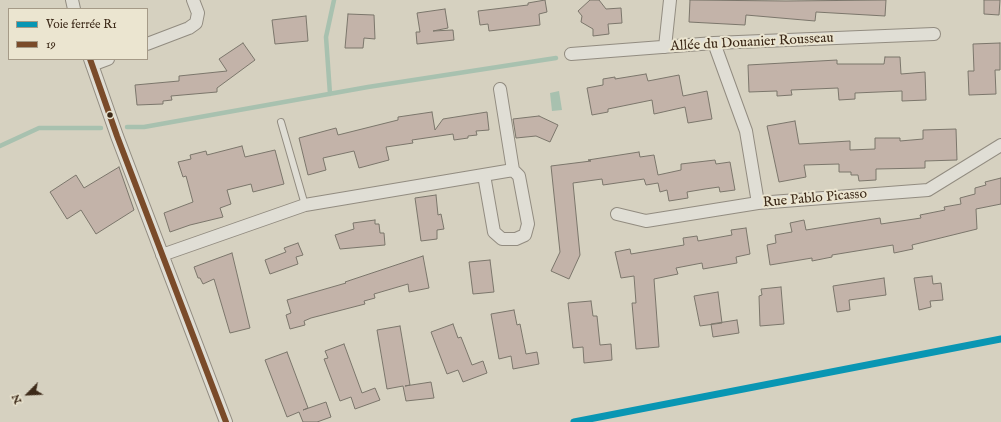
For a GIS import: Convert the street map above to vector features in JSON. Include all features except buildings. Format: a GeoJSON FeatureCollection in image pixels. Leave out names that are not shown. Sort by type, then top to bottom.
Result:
{"type":"FeatureCollection","features":[{"type":"Feature","properties":{"kind":"street"},"geometry":{"type":"LineString","coordinates":[[148,44],[189,28],[196,23],[198,13],[193,0]]}},
{"type":"Feature","properties":{"kind":"street"},"geometry":{"type":"LineString","coordinates":[[665,47],[670,0]]}},
{"type":"Feature","properties":{"kind":"street","name":"Allée du Douanier Rousseau"},"geometry":{"type":"LineString","coordinates":[[571,54],[630,51],[714,43],[934,34]]}},
{"type":"Feature","properties":{"kind":"street"},"geometry":{"type":"LineString","coordinates":[[714,43],[746,131],[758,203]]}},
{"type":"Feature","properties":{"kind":"street"},"geometry":{"type":"LineString","coordinates":[[102,60],[91,62],[162,255],[226,422]]}},
{"type":"Feature","properties":{"kind":"street"},"geometry":{"type":"LineString","coordinates":[[484,175],[494,232],[502,239],[516,239],[525,234],[528,224],[519,176],[513,170],[500,89]]}},
{"type":"Feature","properties":{"kind":"street","name":"Rue Pablo Picasso"},"geometry":{"type":"LineString","coordinates":[[617,214],[646,221],[758,203],[928,190],[1001,145]]}},
{"type":"Feature","properties":{"kind":"street"},"geometry":{"type":"LineString","coordinates":[[162,255],[305,205],[513,170]]}},
{"type":"Feature","properties":{"kind":"lane"},"geometry":{"type":"LineString","coordinates":[[281,122],[305,205]]}},
{"type":"Feature","properties":{"kind":"shaded area"},"geometry":{"type":"Polygon","coordinates":[[[559,91],[562,110],[552,111],[550,93],[559,91]]]}},
{"type":"Feature","properties":{"kind":"waterway"},"geometry":{"type":"LineString","coordinates":[[330,94],[326,37],[334,0]]}},
{"type":"Feature","properties":{"kind":"waterway"},"geometry":{"type":"LineString","coordinates":[[127,127],[144,127],[368,87],[556,58]]}},
{"type":"Feature","properties":{"kind":"waterway"},"geometry":{"type":"LineString","coordinates":[[0,146],[39,128],[101,128]]}},
{"type":"Feature","properties":{"kind":"rail line","name":"R1"},"geometry":{"type":"LineString","coordinates":[[574,422],[1001,339]]}},
{"type":"Feature","properties":{"kind":"transit line","name":"19"},"geometry":{"type":"LineString","coordinates":[[90,60],[117,136],[226,422]]}}]}
